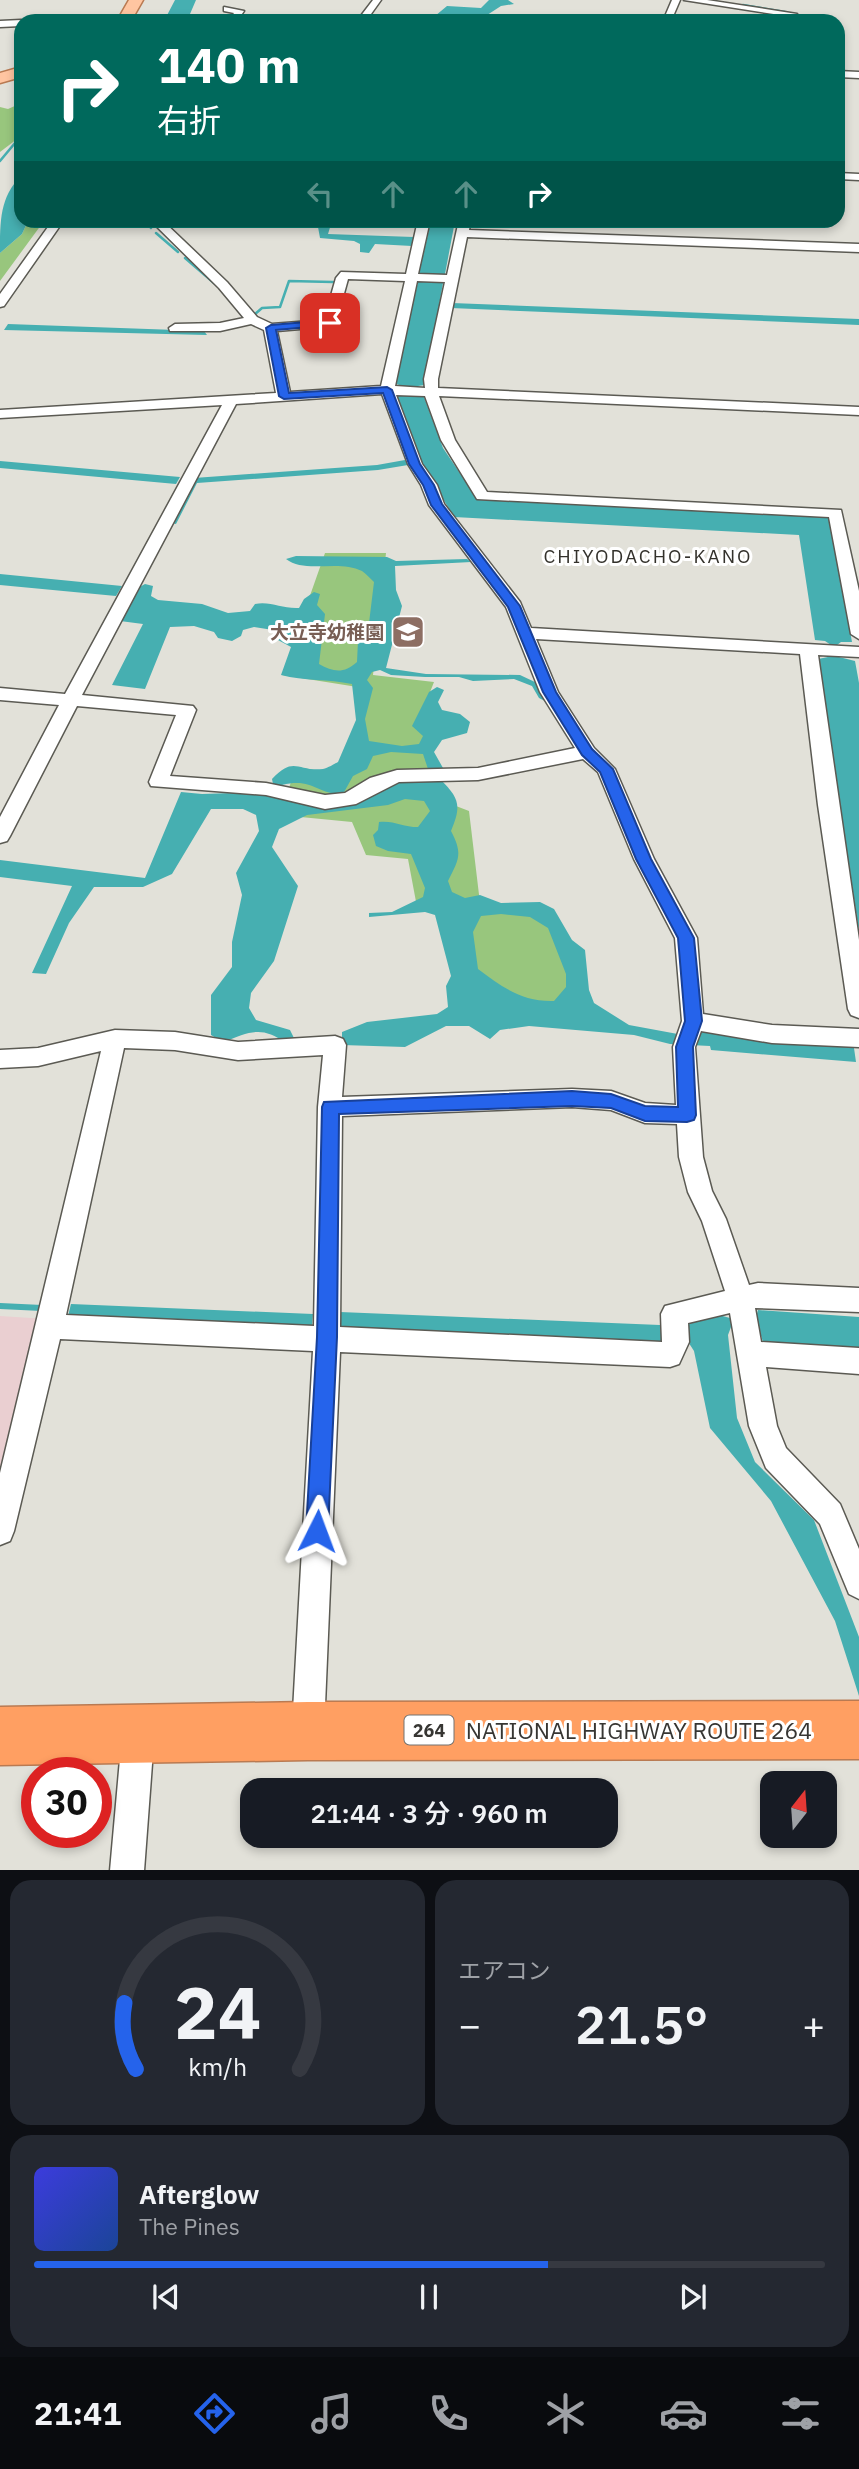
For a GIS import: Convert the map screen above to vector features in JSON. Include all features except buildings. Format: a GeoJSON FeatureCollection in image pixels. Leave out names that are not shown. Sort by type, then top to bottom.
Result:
{"type":"FeatureCollection","features":[{"type":"Feature","properties":{"kind":"highway","name":"NATIONAL HIGHWAY ROUTE 264"},"geometry":{"type":"LineString","coordinates":[[0,1736],[308,1731],[859,1730]]}},
{"type":"Feature","properties":{"kind":"street"},"geometry":{"type":"LineString","coordinates":[[366,14],[377,0]]}},
{"type":"Feature","properties":{"kind":"street"},"geometry":{"type":"LineString","coordinates":[[688,0],[770,14]]}},
{"type":"Feature","properties":{"kind":"street"},"geometry":{"type":"LineString","coordinates":[[225,5],[240,11],[238,14]]}},
{"type":"Feature","properties":{"kind":"street"},"geometry":{"type":"LineString","coordinates":[[0,303],[53,228]]}},
{"type":"Feature","properties":{"kind":"street"},"geometry":{"type":"LineString","coordinates":[[163,228],[223,285],[252,320],[271,328],[330,323],[345,275],[453,279]]}},
{"type":"Feature","properties":{"kind":"street"},"geometry":{"type":"LineString","coordinates":[[424,228],[425,277],[387,390],[415,464],[429,485],[437,505],[514,606],[549,692],[587,752],[606,769],[644,859],[686,938],[687,1115],[691,1157],[700,1192],[714,1219],[745,1324],[763,1426],[776,1458],[830,1514],[859,1584]]}},
{"type":"Feature","properties":{"kind":"street"},"geometry":{"type":"LineString","coordinates":[[463,228],[431,379],[431,391],[452,449],[482,496],[836,513],[859,634]]}},
{"type":"Feature","properties":{"kind":"street"},"geometry":{"type":"LineString","coordinates":[[482,228],[859,248]]}},
{"type":"Feature","properties":{"kind":"street"},"geometry":{"type":"LineString","coordinates":[[175,328],[220,327],[252,320]]}},
{"type":"Feature","properties":{"kind":"street"},"geometry":{"type":"LineString","coordinates":[[271,328],[284,396]]}},
{"type":"Feature","properties":{"kind":"street"},"geometry":{"type":"LineString","coordinates":[[0,414],[387,390],[859,411]]}},
{"type":"Feature","properties":{"kind":"street"},"geometry":{"type":"LineString","coordinates":[[0,836],[229,405],[228,400]]}},
{"type":"Feature","properties":{"kind":"street"},"geometry":{"type":"LineString","coordinates":[[527,633],[834,650],[828,805],[859,1009]]}},
{"type":"Feature","properties":{"kind":"street"},"geometry":{"type":"LineString","coordinates":[[0,694],[187,710],[158,782],[273,791],[325,802],[349,799],[377,783],[397,776],[478,774],[587,752]]}},
{"type":"Feature","properties":{"kind":"street"},"geometry":{"type":"LineString","coordinates":[[688,1033],[859,1038]]}},
{"type":"Feature","properties":{"kind":"street"},"geometry":{"type":"LineString","coordinates":[[0,1531],[115,1039]]}},
{"type":"Feature","properties":{"kind":"street"},"geometry":{"type":"LineString","coordinates":[[0,1059],[38,1057],[115,1039],[175,1041],[238,1051],[335,1045],[330,1107],[327,1337],[308,1731]]}},
{"type":"Feature","properties":{"kind":"street"},"geometry":{"type":"LineString","coordinates":[[330,1107],[572,1098],[611,1101],[645,1113],[687,1115]]}},
{"type":"Feature","properties":{"kind":"street"},"geometry":{"type":"LineString","coordinates":[[745,1324],[758,1296],[859,1300]]}},
{"type":"Feature","properties":{"kind":"street"},"geometry":{"type":"LineString","coordinates":[[50,1326],[670,1354],[676,1342],[674,1314],[745,1324],[859,1361]]}},
{"type":"Feature","properties":{"kind":"street"},"geometry":{"type":"LineString","coordinates":[[127,1870],[138,1733]]}},
{"type":"Feature","properties":{"kind":"shaded area"},"geometry":{"type":"Polygon","coordinates":[[[0,1316],[47,1319],[0,1507],[0,1316]]]}},
{"type":"Feature","properties":{"kind":"green space"},"geometry":{"type":"Polygon","coordinates":[[[14,106],[14,141],[0,152],[0,107],[8,109],[14,106]]]}},
{"type":"Feature","properties":{"kind":"green space"},"geometry":{"type":"Polygon","coordinates":[[[25,228],[39,228],[0,281],[0,253],[22,234],[25,228]]]}},
{"type":"Feature","properties":{"kind":"green space"},"geometry":{"type":"Polygon","coordinates":[[[325,553],[386,553],[373,675],[434,682],[417,725],[435,736],[430,796],[469,811],[480,903],[553,919],[590,1025],[459,1019],[443,909],[417,907],[408,859],[366,855],[352,822],[280,815],[296,767],[346,775],[370,689],[282,675],[325,553]]]}},
{"type":"Feature","properties":{"kind":"water"},"geometry":{"type":"Polygon","coordinates":[[[175,0],[196,0],[190,14],[168,14],[175,0]]]}},
{"type":"Feature","properties":{"kind":"water"},"geometry":{"type":"Polygon","coordinates":[[[489,0],[508,0],[514,4],[501,6],[489,14],[437,14],[447,6],[481,8],[489,0]]]}},
{"type":"Feature","properties":{"kind":"water"},"geometry":{"type":"Polygon","coordinates":[[[14,184],[14,228],[25,228],[22,234],[0,253],[0,230],[9,192],[14,184]]]}},
{"type":"Feature","properties":{"kind":"water"},"geometry":{"type":"Polygon","coordinates":[[[318,228],[330,228],[328,234],[414,237],[412,246],[375,244],[369,253],[360,252],[360,244],[354,241],[320,238],[318,228]]]}},
{"type":"Feature","properties":{"kind":"water"},"geometry":{"type":"Polygon","coordinates":[[[429,228],[454,228],[445,274],[435,276],[435,281],[443,283],[425,385],[411,387],[410,394],[424,397],[443,448],[478,500],[829,517],[852,642],[841,642],[837,645],[839,657],[855,661],[859,683],[859,932],[818,659],[833,656],[831,645],[815,640],[799,535],[454,517],[420,461],[394,396],[405,394],[406,387],[393,383],[418,282],[428,280],[429,276],[419,273],[429,228]]]}},
{"type":"Feature","properties":{"kind":"water"},"geometry":{"type":"Polygon","coordinates":[[[452,303],[859,319],[859,325],[451,308],[452,303]]]}},
{"type":"Feature","properties":{"kind":"water"},"geometry":{"type":"Polygon","coordinates":[[[8,324],[204,331],[207,335],[4,330],[8,324]]]}},
{"type":"Feature","properties":{"kind":"water"},"geometry":{"type":"Polygon","coordinates":[[[405,460],[408,465],[378,470],[197,483],[176,524],[171,523],[194,478],[377,465],[405,460]]]}},
{"type":"Feature","properties":{"kind":"water"},"geometry":{"type":"Polygon","coordinates":[[[0,461],[180,477],[176,484],[0,468],[0,461]]]}},
{"type":"Feature","properties":{"kind":"water"},"geometry":{"type":"Polygon","coordinates":[[[296,556],[387,557],[396,561],[467,559],[471,562],[395,566],[396,590],[402,606],[386,668],[426,674],[520,675],[537,683],[549,703],[539,698],[532,686],[514,679],[473,681],[459,677],[391,675],[380,670],[372,672],[367,680],[373,688],[365,719],[369,741],[402,746],[419,744],[423,736],[412,726],[429,692],[437,687],[444,690],[438,702],[442,710],[460,714],[470,722],[467,733],[442,740],[434,752],[443,768],[428,769],[423,754],[391,752],[373,756],[367,769],[353,776],[343,794],[292,783],[282,785],[276,795],[337,808],[355,803],[394,782],[440,779],[457,802],[457,815],[451,831],[458,856],[448,881],[452,892],[465,898],[480,895],[501,903],[540,902],[554,909],[572,940],[585,950],[589,990],[594,1003],[629,1025],[694,1037],[703,1030],[844,1044],[854,1048],[856,1062],[711,1050],[710,1046],[670,1044],[634,1035],[529,1026],[500,1030],[490,1039],[469,1026],[446,1026],[405,1047],[342,1045],[342,1032],[367,1022],[437,1014],[448,1007],[446,986],[451,976],[435,915],[425,912],[369,917],[369,913],[392,912],[423,897],[425,888],[411,854],[388,851],[376,846],[373,835],[378,830],[379,822],[418,827],[430,811],[424,801],[405,799],[388,805],[307,815],[279,829],[272,847],[298,886],[274,961],[251,993],[249,1008],[256,1020],[290,1030],[295,1040],[286,1043],[269,1034],[255,1032],[223,1042],[211,1035],[211,995],[232,967],[232,942],[242,895],[236,873],[259,831],[256,815],[243,809],[211,809],[172,874],[143,887],[94,887],[69,923],[46,974],[32,973],[72,886],[0,877],[0,860],[145,878],[181,792],[268,792],[273,784],[272,779],[286,768],[296,766],[323,769],[338,762],[356,720],[352,684],[281,675],[291,647],[278,640],[273,630],[254,627],[243,630],[241,636],[232,641],[218,638],[214,632],[194,626],[170,627],[145,689],[112,685],[143,624],[120,621],[136,589],[145,584],[153,586],[151,596],[158,600],[202,604],[228,613],[250,611],[255,604],[261,603],[299,608],[304,599],[314,592],[320,594],[317,605],[325,614],[319,664],[338,670],[352,666],[357,662],[358,641],[369,623],[374,582],[362,571],[353,568],[303,566],[286,559],[296,556]],[[501,914],[481,916],[473,932],[478,969],[522,996],[554,1001],[566,987],[566,974],[548,928],[530,917],[501,914]]]}},
{"type":"Feature","properties":{"kind":"water"},"geometry":{"type":"Polygon","coordinates":[[[0,574],[122,586],[116,596],[0,585],[0,574]]]}},
{"type":"Feature","properties":{"kind":"water"},"geometry":{"type":"Polygon","coordinates":[[[71,1304],[313,1314],[312,1326],[68,1316],[71,1304]]]}},
{"type":"Feature","properties":{"kind":"water"},"geometry":{"type":"Polygon","coordinates":[[[758,1310],[859,1317],[859,1348],[763,1342],[758,1326],[731,1327],[728,1335],[737,1418],[755,1462],[814,1520],[859,1637],[859,1696],[835,1621],[771,1501],[710,1428],[694,1351],[683,1334],[687,1322],[719,1315],[730,1318],[756,1317],[758,1310]]]}},
{"type":"Feature","properties":{"kind":"water"},"geometry":{"type":"Polygon","coordinates":[[[340,1312],[660,1325],[662,1342],[338,1329],[340,1312]]]}},
{"type":"Feature","properties":{"kind":"waterway"},"geometry":{"type":"LineString","coordinates":[[743,5],[785,12]]}},
{"type":"Feature","properties":{"kind":"waterway"},"geometry":{"type":"LineString","coordinates":[[0,161],[14,144]]}},
{"type":"Feature","properties":{"kind":"waterway"},"geometry":{"type":"LineString","coordinates":[[156,233],[178,252]]}},
{"type":"Feature","properties":{"kind":"waterway"},"geometry":{"type":"LineString","coordinates":[[185,258],[214,283]]}},
{"type":"Feature","properties":{"kind":"waterway"},"geometry":{"type":"LineString","coordinates":[[254,315],[262,308],[280,307],[289,281],[333,282]]}},
{"type":"Feature","properties":{"kind":"waterway"},"geometry":{"type":"LineString","coordinates":[[0,1306],[42,1308]]}},
{"type":"Feature","properties":{"kind":"place","name":"大立寺幼稚園"},"geometry":{"type":"Point","coordinates":[408,632]}},
{"type":"Feature","properties":{"kind":"district","name":"CHIYODACHO-KANO"},"geometry":{"type":"Point","coordinates":[648,556]}},
{"type":"Feature","properties":{"kind":"route"},"geometry":{"type":"LineString","coordinates":[[317,1531],[327,1337],[330,1107],[572,1098],[611,1101],[645,1113],[687,1115],[684,1047],[693,1021],[686,938],[644,859],[617,791],[606,769],[587,752],[549,692],[514,606],[437,505],[429,485],[415,464],[387,390],[284,396],[271,328],[330,323]]}}]}
